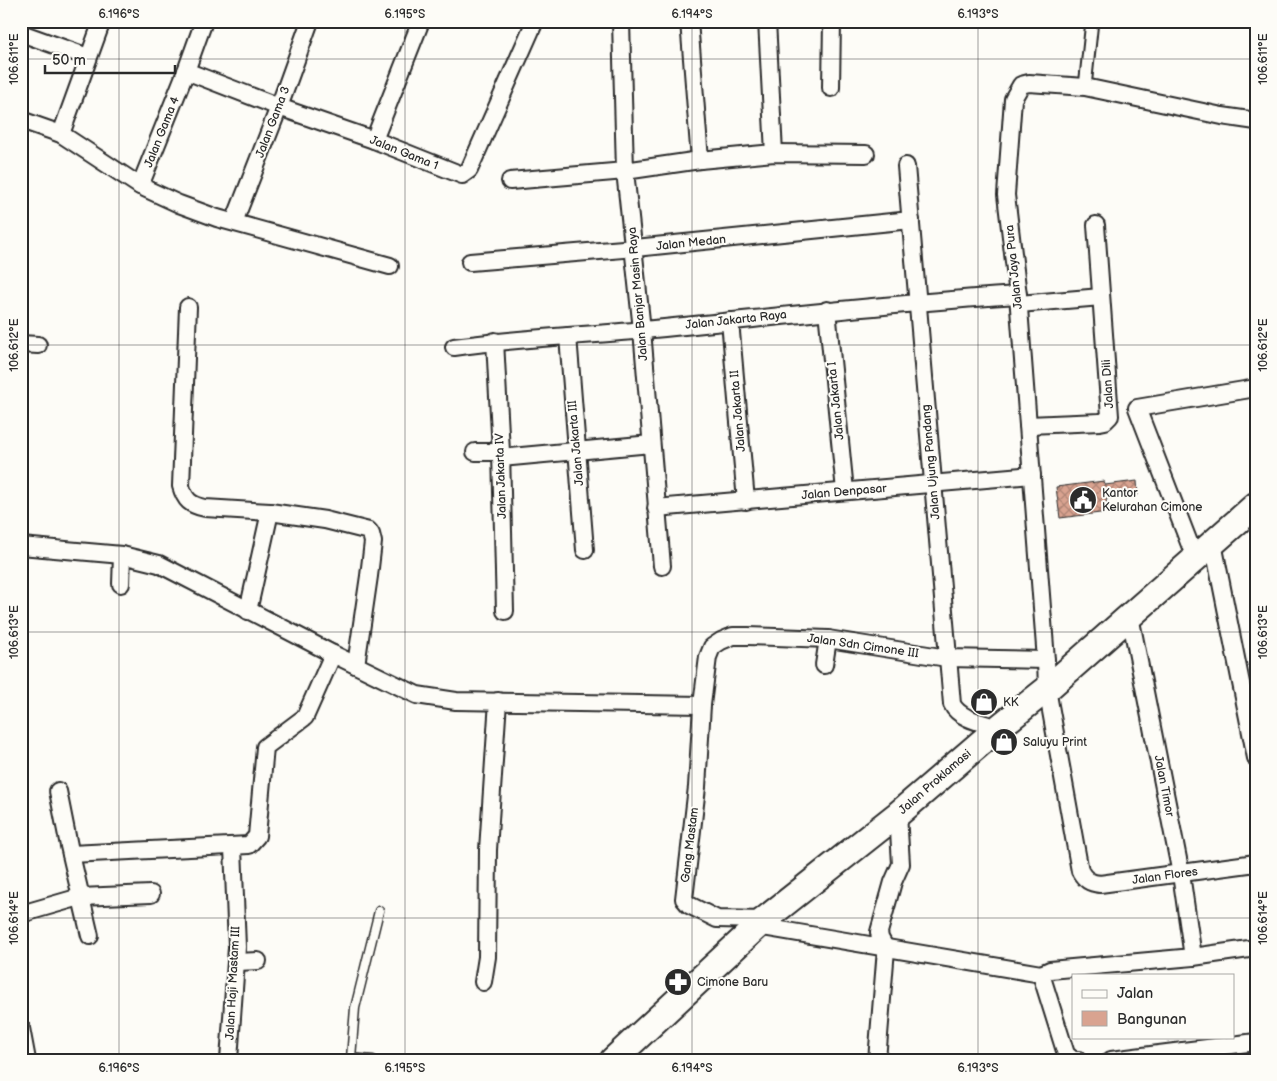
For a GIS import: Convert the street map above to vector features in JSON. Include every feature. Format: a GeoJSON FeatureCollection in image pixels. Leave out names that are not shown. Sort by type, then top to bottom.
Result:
{"type":"FeatureCollection","features":[{"type":"Feature","properties":{"kind":"main road","name":"Jalan Proklamasi"},"geometry":{"type":"LineString","coordinates":[[613,1060],[761,923],[898,814],[998,728],[1047,689],[1256,505]]}},
{"type":"Feature","properties":{"kind":"street"},"geometry":{"type":"LineString","coordinates":[[61,134],[102,21]]}},
{"type":"Feature","properties":{"kind":"street","name":"Jalan Gama 4"},"geometry":{"type":"LineString","coordinates":[[140,186],[204,21]]}},
{"type":"Feature","properties":{"kind":"street","name":"Jalan Gama 3"},"geometry":{"type":"LineString","coordinates":[[234,222],[310,21]]}},
{"type":"Feature","properties":{"kind":"street"},"geometry":{"type":"LineString","coordinates":[[374,140],[421,21]]}},
{"type":"Feature","properties":{"kind":"street","name":"Jalan Gama 1"},"geometry":{"type":"LineString","coordinates":[[186,71],[279,107],[374,140],[458,175],[467,172],[535,21]]}},
{"type":"Feature","properties":{"kind":"street","name":"Jalan Banjar Masin Raya"},"geometry":{"type":"LineString","coordinates":[[621,21],[625,171],[642,330],[662,566]]}},
{"type":"Feature","properties":{"kind":"street"},"geometry":{"type":"LineString","coordinates":[[689,21],[700,160]]}},
{"type":"Feature","properties":{"kind":"street"},"geometry":{"type":"LineString","coordinates":[[767,21],[774,153]]}},
{"type":"Feature","properties":{"kind":"street"},"geometry":{"type":"LineString","coordinates":[[831,88],[832,21]]}},
{"type":"Feature","properties":{"kind":"street"},"geometry":{"type":"LineString","coordinates":[[1085,87],[1092,21]]}},
{"type":"Feature","properties":{"kind":"street"},"geometry":{"type":"LineString","coordinates":[[21,33],[88,57]]}},
{"type":"Feature","properties":{"kind":"street","name":"Jalan Jaya Pura"},"geometry":{"type":"LineString","coordinates":[[1080,871],[1047,689],[1018,300],[1006,195],[1013,99],[1021,85],[1085,87],[1222,116],[1256,121]]}},
{"type":"Feature","properties":{"kind":"street"},"geometry":{"type":"LineString","coordinates":[[21,120],[61,134],[140,186],[179,204],[217,218],[390,266]]}},
{"type":"Feature","properties":{"kind":"street"},"geometry":{"type":"LineString","coordinates":[[510,181],[625,171],[700,160],[774,153],[866,154]]}},
{"type":"Feature","properties":{"kind":"street","name":"Jalan Ujung Pandang"},"geometry":{"type":"LineString","coordinates":[[906,166],[952,704],[955,710],[963,716],[998,728]]}},
{"type":"Feature","properties":{"kind":"street","name":"Jalan Medan"},"geometry":{"type":"LineString","coordinates":[[470,262],[634,248],[911,220]]}},
{"type":"Feature","properties":{"kind":"street","name":"Jalan Dili"},"geometry":{"type":"LineString","coordinates":[[1028,425],[1100,422],[1108,419],[1110,412],[1096,225]]}},
{"type":"Feature","properties":{"kind":"street"},"geometry":{"type":"LineString","coordinates":[[1018,300],[1102,297]]}},
{"type":"Feature","properties":{"kind":"street","name":"Jalan Jakarta Raya"},"geometry":{"type":"LineString","coordinates":[[454,347],[495,341],[642,330],[827,310],[918,303],[1018,300]]}},
{"type":"Feature","properties":{"kind":"street"},"geometry":{"type":"LineString","coordinates":[[188,307],[181,486],[184,496],[188,502],[204,508],[270,512],[333,522],[365,529],[371,534],[373,542],[356,665]]}},
{"type":"Feature","properties":{"kind":"street","name":"Jalan Jakarta I"},"geometry":{"type":"LineString","coordinates":[[827,310],[845,491]]}},
{"type":"Feature","properties":{"kind":"street","name":"Jalan Jakarta II"},"geometry":{"type":"LineString","coordinates":[[730,321],[746,501]]}},
{"type":"Feature","properties":{"kind":"street","name":"Jalan Jakarta III"},"geometry":{"type":"LineString","coordinates":[[568,336],[585,550]]}},
{"type":"Feature","properties":{"kind":"street","name":"Jalan Jakarta IV"},"geometry":{"type":"LineString","coordinates":[[495,341],[501,455],[504,611]]}},
{"type":"Feature","properties":{"kind":"street"},"geometry":{"type":"LineString","coordinates":[[21,344],[38,345]]}},
{"type":"Feature","properties":{"kind":"street"},"geometry":{"type":"LineString","coordinates":[[1256,388],[1137,408],[1204,551],[1256,758]]}},
{"type":"Feature","properties":{"kind":"street"},"geometry":{"type":"LineString","coordinates":[[475,452],[501,455],[576,452],[651,444]]}},
{"type":"Feature","properties":{"kind":"street","name":"Jalan Denpasar"},"geometry":{"type":"LineString","coordinates":[[656,508],[1032,475]]}},
{"type":"Feature","properties":{"kind":"street"},"geometry":{"type":"LineString","coordinates":[[248,612],[270,512]]}},
{"type":"Feature","properties":{"kind":"street"},"geometry":{"type":"LineString","coordinates":[[21,546],[122,555],[159,564],[248,612],[417,695],[456,701],[702,706]]}},
{"type":"Feature","properties":{"kind":"street"},"geometry":{"type":"LineString","coordinates":[[121,584],[122,555]]}},
{"type":"Feature","properties":{"kind":"street","name":"Jalan Timor"},"geometry":{"type":"LineString","coordinates":[[1130,616],[1181,874],[1193,957]]}},
{"type":"Feature","properties":{"kind":"street","name":"Jalan Sdn Cimone III"},"geometry":{"type":"LineString","coordinates":[[702,706],[708,657],[712,647],[733,636],[828,639],[947,658],[1046,660]]}},
{"type":"Feature","properties":{"kind":"street"},"geometry":{"type":"LineString","coordinates":[[824,665],[828,639]]}},
{"type":"Feature","properties":{"kind":"street"},"geometry":{"type":"LineString","coordinates":[[70,854],[249,845],[257,836],[265,747],[305,717],[333,654]]}},
{"type":"Feature","properties":{"kind":"street"},"geometry":{"type":"LineString","coordinates":[[482,982],[487,957],[488,850],[498,702]]}},
{"type":"Feature","properties":{"kind":"street","name":"Gang Mastam"},"geometry":{"type":"LineString","coordinates":[[702,706],[697,787],[684,899],[689,905],[717,919],[761,923]]}},
{"type":"Feature","properties":{"kind":"street"},"geometry":{"type":"LineString","coordinates":[[58,791],[70,854],[90,936]]}},
{"type":"Feature","properties":{"kind":"street"},"geometry":{"type":"LineString","coordinates":[[877,1060],[886,949],[879,932],[893,882],[901,864],[898,814]]}},
{"type":"Feature","properties":{"kind":"street","name":"Jalan Haji Mastam III"},"geometry":{"type":"LineString","coordinates":[[229,1060],[237,962],[233,847]]}},
{"type":"Feature","properties":{"kind":"street","name":"Jalan Flores"},"geometry":{"type":"LineString","coordinates":[[1080,871],[1086,880],[1093,884],[1100,884],[1256,863]]}},
{"type":"Feature","properties":{"kind":"street"},"geometry":{"type":"LineString","coordinates":[[21,914],[80,897],[151,894]]}},
{"type":"Feature","properties":{"kind":"street"},"geometry":{"type":"LineString","coordinates":[[761,923],[886,949],[1041,974],[1050,970],[1193,957],[1256,948]]}},
{"type":"Feature","properties":{"kind":"street"},"geometry":{"type":"LineString","coordinates":[[237,962],[258,961]]}},
{"type":"Feature","properties":{"kind":"street"},"geometry":{"type":"LineString","coordinates":[[1041,974],[1066,1054],[1073,1060],[1079,1060]]}},
{"type":"Feature","properties":{"kind":"street"},"geometry":{"type":"LineString","coordinates":[[21,1028],[27,1060]]}},
{"type":"Feature","properties":{"kind":"street"},"geometry":{"type":"LineString","coordinates":[[1111,1060],[1189,1055],[1256,1042]]}},
{"type":"Feature","properties":{"kind":"lane"},"geometry":{"type":"LineString","coordinates":[[374,1060],[350,1059],[355,1008],[379,911]]}},
{"type":"Feature","properties":{"kind":"building"},"geometry":{"type":"Polygon","coordinates":[[[1104,481],[1105,485],[1137,481],[1138,495],[1106,499],[1108,512],[1060,518],[1056,487],[1104,481]]]}},
{"type":"Feature","properties":{"kind":"place","name":"Kantor Kelurahan Cimone"},"geometry":{"type":"Point","coordinates":[1083,500]}},
{"type":"Feature","properties":{"kind":"place","name":"KK"},"geometry":{"type":"Point","coordinates":[984,702]}},
{"type":"Feature","properties":{"kind":"place","name":"Saluyu Print"},"geometry":{"type":"Point","coordinates":[1004,742]}},
{"type":"Feature","properties":{"kind":"place","name":"Cimone Baru"},"geometry":{"type":"Point","coordinates":[678,982]}}]}
